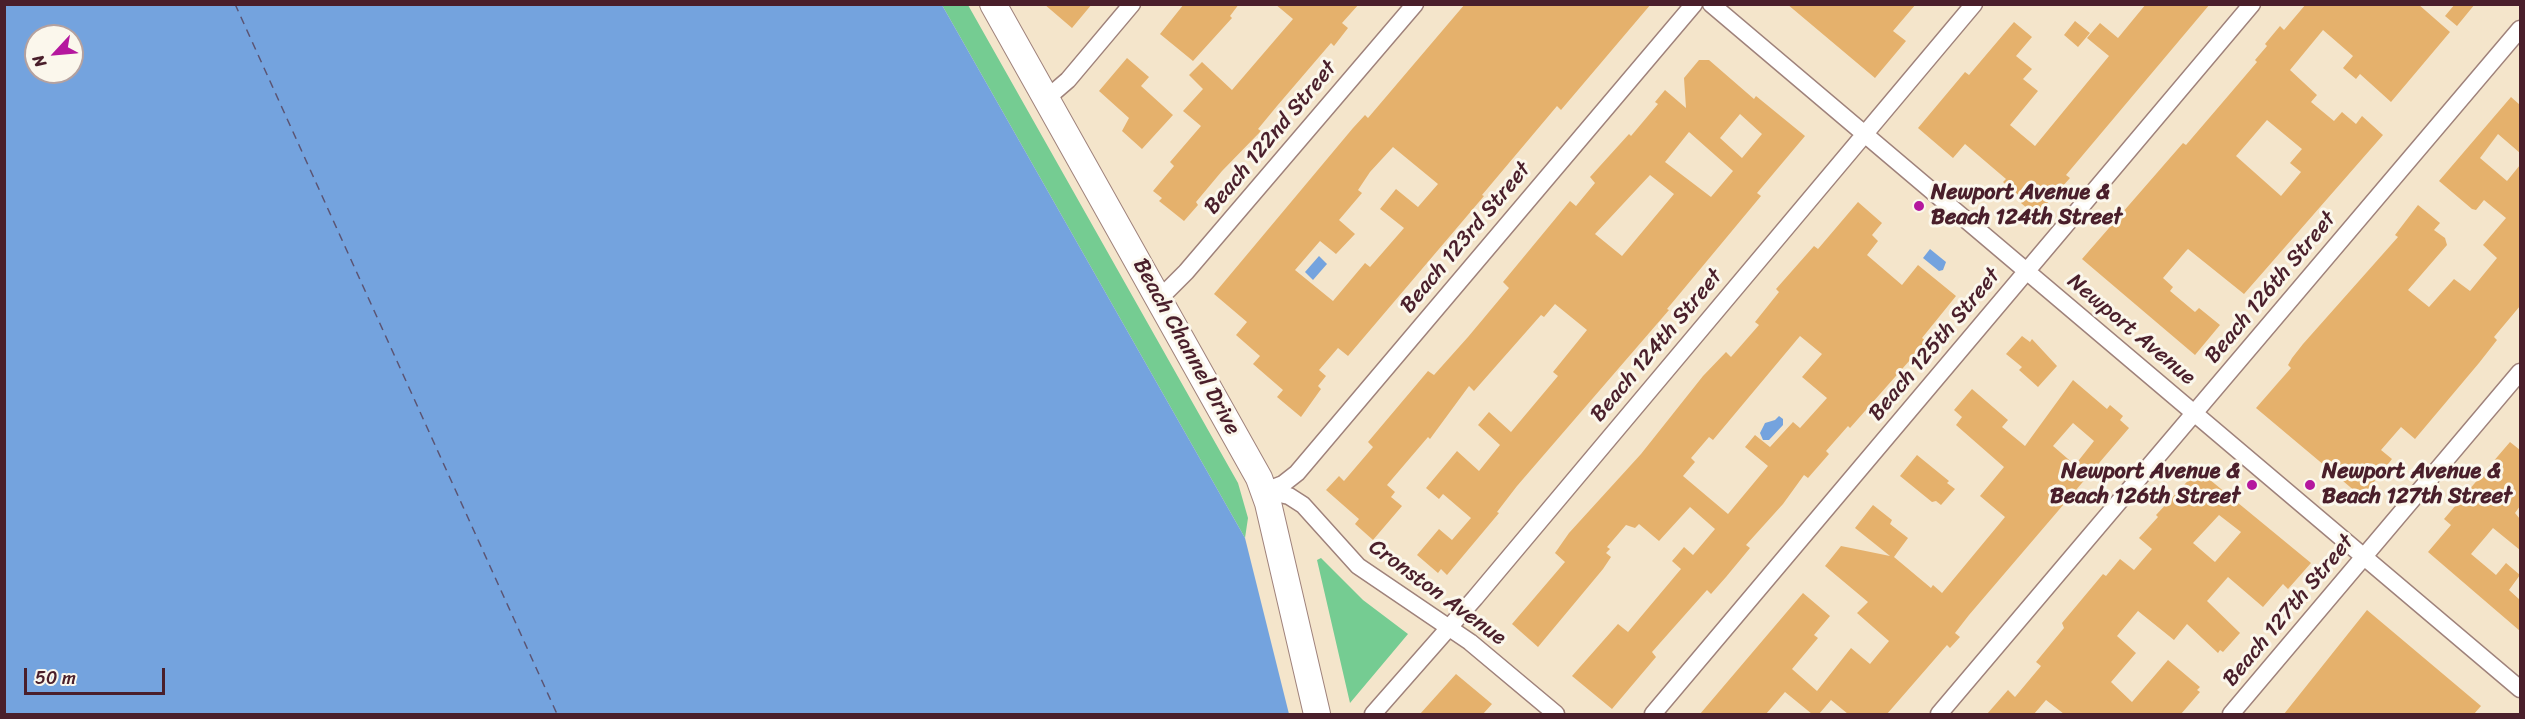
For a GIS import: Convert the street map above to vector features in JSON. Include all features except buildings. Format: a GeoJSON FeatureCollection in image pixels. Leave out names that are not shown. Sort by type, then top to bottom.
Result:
{"type":"FeatureCollection","features":[{"type":"Feature","properties":{"kind":"main road","name":"Beach Channel Drive"},"geometry":{"type":"LineString","coordinates":[[993,4],[1254,466],[1265,491],[1317,714]]}},
{"type":"Feature","properties":{"kind":"street"},"geometry":{"type":"LineString","coordinates":[[1046,99],[1068,80],[1132,4]]}},
{"type":"Feature","properties":{"kind":"street","name":"Beach 122nd Street"},"geometry":{"type":"LineString","coordinates":[[1159,299],[1186,272],[1414,4]]}},
{"type":"Feature","properties":{"kind":"street","name":"Beach 123rd Street"},"geometry":{"type":"LineString","coordinates":[[1265,491],[1283,484],[1297,473],[1694,4]]}},
{"type":"Feature","properties":{"kind":"street","name":"Newport Avenue"},"geometry":{"type":"LineString","coordinates":[[1712,4],[2520,689]]}},
{"type":"Feature","properties":{"kind":"street","name":"Beach 124th Street"},"geometry":{"type":"LineString","coordinates":[[1373,714],[1974,4]]}},
{"type":"Feature","properties":{"kind":"street","name":"Beach 125th Street"},"geometry":{"type":"LineString","coordinates":[[1653,714],[2252,4]]}},
{"type":"Feature","properties":{"kind":"street","name":"Beach 126th Street"},"geometry":{"type":"LineString","coordinates":[[1939,714],[2520,29]]}},
{"type":"Feature","properties":{"kind":"street","name":"Beach 127th Street"},"geometry":{"type":"LineString","coordinates":[[2230,714],[2520,372]]}},
{"type":"Feature","properties":{"kind":"street","name":"Cronston Avenue"},"geometry":{"type":"LineString","coordinates":[[1265,491],[1296,500],[1365,571],[1449,627],[1556,714]]}},
{"type":"Feature","properties":{"kind":"green space"},"geometry":{"type":"Polygon","coordinates":[[[942,5],[968,5],[1238,483],[1248,518],[1245,538],[942,5]]]}},
{"type":"Feature","properties":{"kind":"green space"},"geometry":{"type":"Polygon","coordinates":[[[1321,558],[1363,600],[1408,634],[1350,703],[1317,560],[1321,558]]]}},
{"type":"Feature","properties":{"kind":"water"},"geometry":{"type":"Polygon","coordinates":[[[4,5],[942,5],[1245,538],[1289,714],[5,714],[4,5]]]}},
{"type":"Feature","properties":{"kind":"water"},"geometry":{"type":"Polygon","coordinates":[[[1930,249],[1946,262],[1943,270],[1939,271],[1923,258],[1930,249]]]}},
{"type":"Feature","properties":{"kind":"water"},"geometry":{"type":"Polygon","coordinates":[[[1319,256],[1327,264],[1313,280],[1305,272],[1319,256]]]}},
{"type":"Feature","properties":{"kind":"water"},"geometry":{"type":"Polygon","coordinates":[[[1779,416],[1783,419],[1783,425],[1769,440],[1763,440],[1760,433],[1765,423],[1779,416]]]}},
{"type":"Feature","properties":{"kind":"ferry route"},"geometry":{"type":"LineString","coordinates":[[235,4],[557,714]]}},
{"type":"Feature","properties":{"kind":"place","name":"Newport Avenue & Beach 124th Street"},"geometry":{"type":"Point","coordinates":[1919,206]}},
{"type":"Feature","properties":{"kind":"place","name":"Newport Avenue & Beach 126th Street"},"geometry":{"type":"Point","coordinates":[2252,485]}},
{"type":"Feature","properties":{"kind":"place","name":"Newport Avenue & Beach 127th Street"},"geometry":{"type":"Point","coordinates":[2310,485]}}]}
